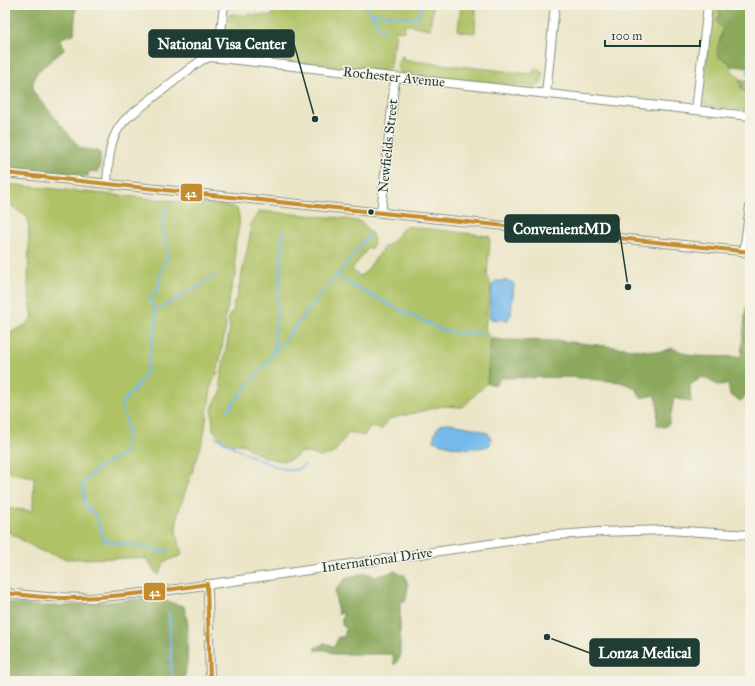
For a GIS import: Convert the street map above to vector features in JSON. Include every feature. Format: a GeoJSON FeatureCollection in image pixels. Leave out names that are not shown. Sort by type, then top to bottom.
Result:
{"type":"FeatureCollection","features":[{"type":"Feature","properties":{"kind":"street"},"geometry":{"type":"LineString","coordinates":[[218,58],[224,5]]}},
{"type":"Feature","properties":{"kind":"street"},"geometry":{"type":"LineString","coordinates":[[546,94],[555,5]]}},
{"type":"Feature","properties":{"kind":"street"},"geometry":{"type":"LineString","coordinates":[[696,110],[708,5]]}},
{"type":"Feature","properties":{"kind":"street","name":"Rochester Avenue"},"geometry":{"type":"LineString","coordinates":[[107,184],[110,147],[114,135],[120,125],[196,64],[210,57],[750,116]]}},
{"type":"Feature","properties":{"kind":"street","name":"Newfields Street"},"geometry":{"type":"LineString","coordinates":[[381,213],[395,78]]}},
{"type":"Feature","properties":{"kind":"street"},"geometry":{"type":"LineString","coordinates":[[5,173],[747,252],[750,206]]}},
{"type":"Feature","properties":{"kind":"street","name":"International Drive"},"geometry":{"type":"LineString","coordinates":[[5,593],[47,598],[92,598],[163,591],[544,536],[599,532],[667,530],[750,535]]}},
{"type":"Feature","properties":{"kind":"street"},"geometry":{"type":"LineString","coordinates":[[207,584],[210,681]]}},
{"type":"Feature","properties":{"kind":"green space"},"geometry":{"type":"Polygon","coordinates":[[[5,5],[76,5],[74,34],[61,38],[64,50],[37,72],[33,83],[33,91],[80,148],[98,151],[100,153],[100,168],[97,172],[89,171],[88,176],[5,167],[5,5]]]}},
{"type":"Feature","properties":{"kind":"green space"},"geometry":{"type":"Polygon","coordinates":[[[274,5],[433,5],[430,29],[405,24],[404,31],[396,30],[390,68],[386,72],[226,55],[222,49],[226,17],[233,14],[247,16],[247,14],[272,16],[274,5]]]}},
{"type":"Feature","properties":{"kind":"green space"},"geometry":{"type":"Polygon","coordinates":[[[461,5],[476,5],[475,33],[458,31],[461,5]]]}},
{"type":"Feature","properties":{"kind":"green space"},"geometry":{"type":"Polygon","coordinates":[[[712,5],[719,5],[728,62],[732,67],[732,71],[739,77],[742,90],[750,98],[750,111],[705,105],[702,101],[712,5]]]}},
{"type":"Feature","properties":{"kind":"green space"},"geometry":{"type":"Polygon","coordinates":[[[719,5],[750,5],[750,68],[732,66],[728,61],[719,58],[717,50],[723,29],[718,24],[717,19],[721,15],[718,9],[719,5]]]}},
{"type":"Feature","properties":{"kind":"green space"},"geometry":{"type":"Polygon","coordinates":[[[403,56],[403,60],[532,74],[534,70],[539,69],[543,74],[541,83],[534,87],[400,73],[398,71],[398,62],[403,56]]]}},
{"type":"Feature","properties":{"kind":"green space"},"geometry":{"type":"Polygon","coordinates":[[[739,79],[750,81],[750,98],[742,90],[739,79]]]}},
{"type":"Feature","properties":{"kind":"green space"},"geometry":{"type":"Polygon","coordinates":[[[5,184],[233,207],[237,209],[239,229],[235,244],[236,276],[233,279],[225,316],[226,325],[217,375],[212,383],[203,440],[178,513],[176,531],[182,555],[164,562],[159,575],[155,572],[147,559],[66,559],[39,550],[5,530],[5,508],[33,511],[34,477],[5,472],[5,333],[20,328],[33,317],[28,288],[28,218],[5,201],[5,184]]]}},
{"type":"Feature","properties":{"kind":"green space"},"geometry":{"type":"Polygon","coordinates":[[[259,211],[340,218],[362,222],[372,234],[374,241],[371,248],[368,248],[352,269],[359,276],[365,273],[384,247],[389,245],[405,226],[489,236],[490,240],[487,275],[491,285],[485,327],[486,333],[491,338],[487,383],[463,407],[442,406],[389,419],[381,430],[371,426],[364,436],[349,432],[334,453],[320,457],[301,452],[292,459],[282,461],[256,453],[245,445],[224,442],[213,430],[212,409],[221,393],[220,382],[230,327],[228,317],[234,310],[233,305],[237,297],[250,236],[251,223],[259,211]]]}},
{"type":"Feature","properties":{"kind":"green space"},"geometry":{"type":"Polygon","coordinates":[[[746,307],[750,307],[750,390],[741,401],[730,395],[728,384],[718,385],[702,377],[690,385],[691,402],[674,398],[669,424],[664,427],[657,425],[658,407],[655,395],[641,398],[637,390],[620,382],[570,377],[500,378],[496,385],[487,383],[491,338],[501,340],[562,341],[660,352],[672,348],[693,356],[741,357],[746,307]]]}},
{"type":"Feature","properties":{"kind":"green space"},"geometry":{"type":"Polygon","coordinates":[[[395,571],[401,575],[405,575],[408,586],[406,600],[400,603],[400,658],[394,665],[393,654],[334,654],[326,650],[314,649],[323,643],[335,646],[338,637],[344,637],[346,629],[342,625],[342,618],[344,613],[338,614],[335,592],[346,578],[367,573],[375,577],[395,571]]]}},
{"type":"Feature","properties":{"kind":"green space"},"geometry":{"type":"Polygon","coordinates":[[[152,598],[184,606],[188,624],[187,662],[184,681],[5,681],[5,602],[23,605],[60,606],[152,598]]]}},
{"type":"Feature","properties":{"kind":"water"},"geometry":{"type":"Polygon","coordinates":[[[495,281],[508,281],[514,284],[511,314],[508,320],[490,319],[489,317],[492,286],[495,281]]]}},
{"type":"Feature","properties":{"kind":"water"},"geometry":{"type":"Polygon","coordinates":[[[447,423],[473,428],[488,433],[491,439],[490,445],[477,448],[462,448],[434,441],[434,434],[438,428],[441,424],[447,423]]]}},
{"type":"Feature","properties":{"kind":"waterway"},"geometry":{"type":"LineString","coordinates":[[365,5],[384,33]]}},
{"type":"Feature","properties":{"kind":"waterway"},"geometry":{"type":"LineString","coordinates":[[370,13],[415,18],[419,16],[422,5]]}},
{"type":"Feature","properties":{"kind":"waterway"},"geometry":{"type":"LineString","coordinates":[[750,48],[748,59],[750,62]]}},
{"type":"Feature","properties":{"kind":"waterway"},"geometry":{"type":"LineString","coordinates":[[750,64],[748,71],[750,85]]}},
{"type":"Feature","properties":{"kind":"waterway"},"geometry":{"type":"LineString","coordinates":[[166,207],[162,227],[167,249],[167,258],[160,276],[158,289],[150,299],[155,314],[156,325],[149,352],[148,367],[139,384],[121,404],[128,428],[124,454],[97,469],[83,483],[84,504],[97,517],[104,541],[148,547],[161,552],[169,550]]}},
{"type":"Feature","properties":{"kind":"waterway"},"geometry":{"type":"LineString","coordinates":[[273,355],[284,230]]}},
{"type":"Feature","properties":{"kind":"waterway"},"geometry":{"type":"LineString","coordinates":[[228,410],[369,235]]}},
{"type":"Feature","properties":{"kind":"waterway"},"geometry":{"type":"LineString","coordinates":[[337,275],[348,283],[382,301],[442,330],[457,333],[476,332],[485,336]]}},
{"type":"Feature","properties":{"kind":"waterway"},"geometry":{"type":"LineString","coordinates":[[155,311],[216,276]]}},
{"type":"Feature","properties":{"kind":"waterway"},"geometry":{"type":"LineString","coordinates":[[215,437],[276,467],[294,470],[305,465]]}},
{"type":"Feature","properties":{"kind":"waterway"},"geometry":{"type":"LineString","coordinates":[[169,613],[172,681]]}},
{"type":"Feature","properties":{"kind":"transit line","name":"42"},"geometry":{"type":"LineString","coordinates":[[5,173],[750,252]]}},
{"type":"Feature","properties":{"kind":"transit line","name":"42"},"geometry":{"type":"LineString","coordinates":[[5,593],[38,597],[76,598],[114,596],[207,584],[210,681]]}},
{"type":"Feature","properties":{"kind":"place","name":"National Visa Center"},"geometry":{"type":"Point","coordinates":[315,119]}},
{"type":"Feature","properties":{"kind":"place","name":"ConvenientMD"},"geometry":{"type":"Point","coordinates":[628,287]}},
{"type":"Feature","properties":{"kind":"place","name":"Lonza Medical"},"geometry":{"type":"Point","coordinates":[547,637]}}]}
